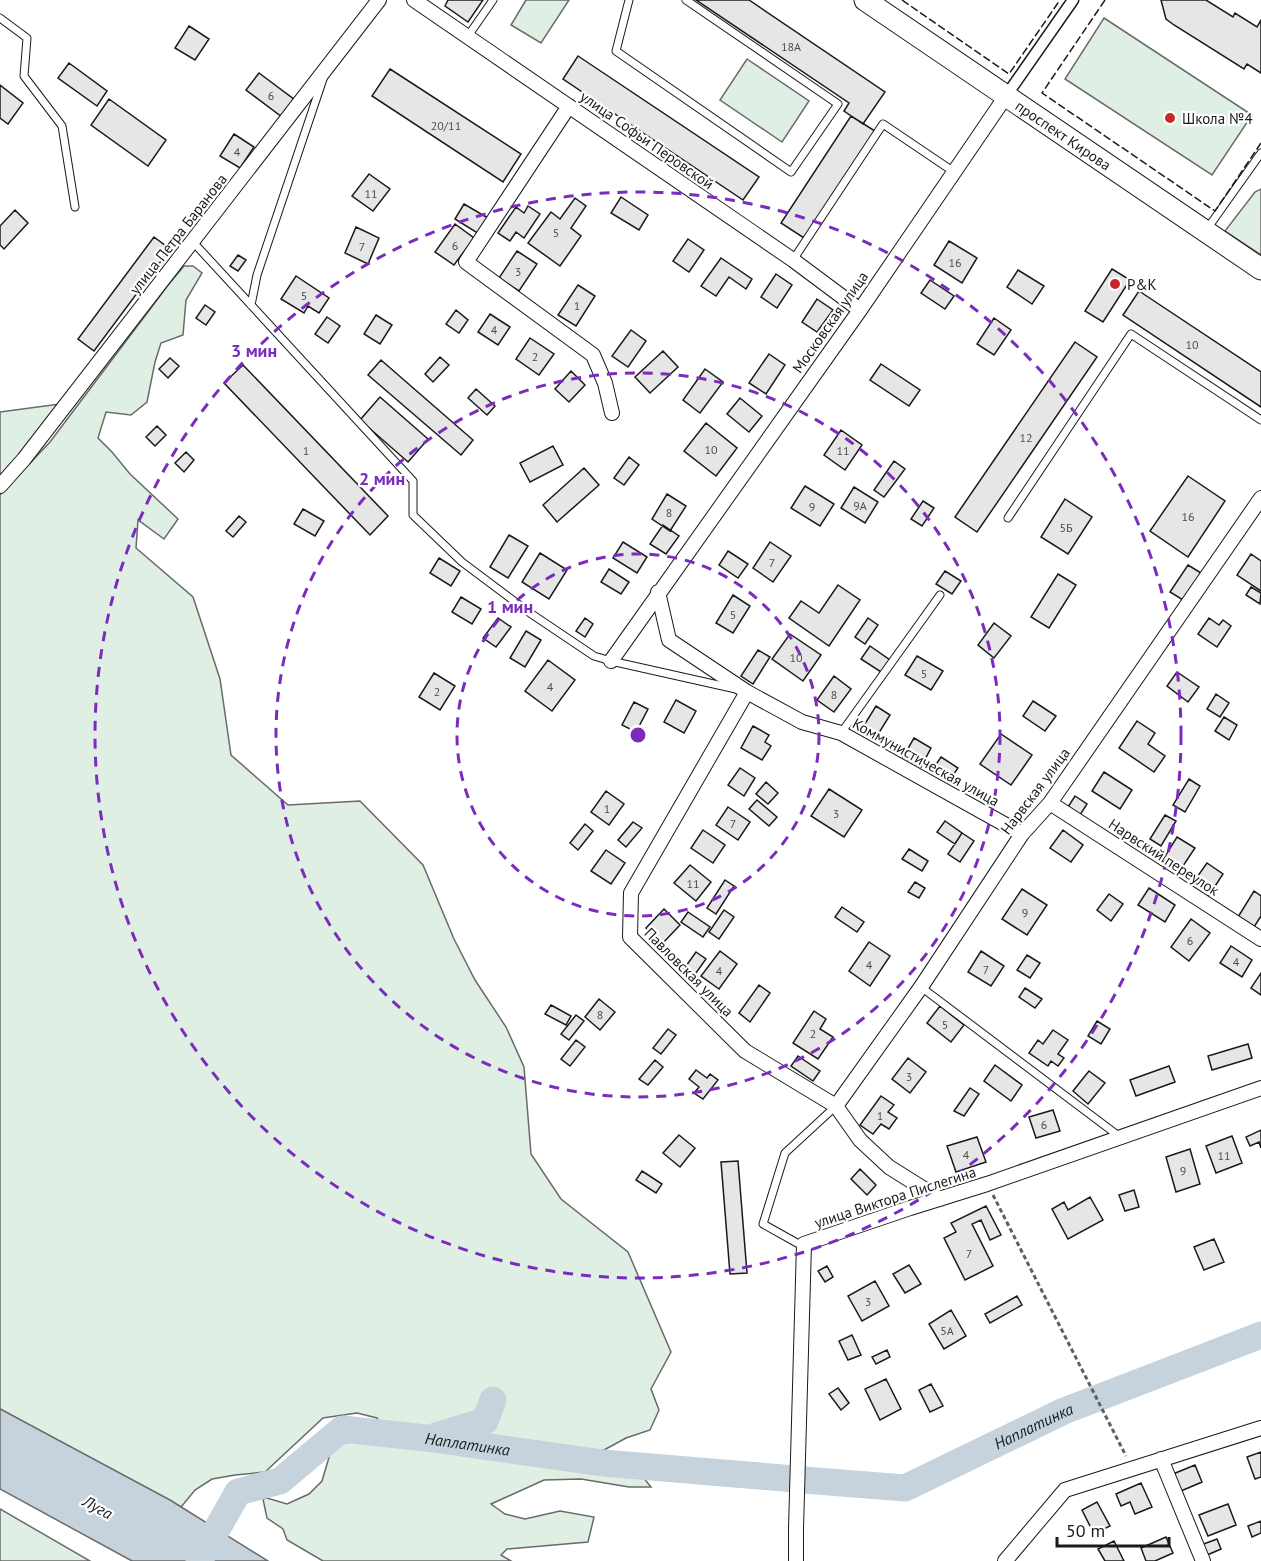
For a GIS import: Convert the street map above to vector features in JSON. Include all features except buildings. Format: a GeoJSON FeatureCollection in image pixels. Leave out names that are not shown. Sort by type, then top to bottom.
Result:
{"type":"FeatureCollection","features":[{"type":"Feature","properties":{"kind":"main road","name":"проспект Кирова"},"geometry":{"type":"LineString","coordinates":[[865,0],[1261,269]]}},
{"type":"Feature","properties":{"kind":"street","name":"улица Петра Баранова"},"geometry":{"type":"LineString","coordinates":[[0,486],[24,459],[379,0]]}},
{"type":"Feature","properties":{"kind":"street","name":"улица Софьи Перовской"},"geometry":{"type":"LineString","coordinates":[[414,0],[793,260],[860,310]]}},
{"type":"Feature","properties":{"kind":"street","name":"Московская улица"},"geometry":{"type":"LineString","coordinates":[[610,661],[860,310],[1073,0]]}},
{"type":"Feature","properties":{"kind":"street"},"geometry":{"type":"LineString","coordinates":[[569,106],[466,262],[593,355],[605,383],[612,413]]}},
{"type":"Feature","properties":{"kind":"street","name":"Нарвская улица"},"geometry":{"type":"LineString","coordinates":[[836,1106],[921,987],[1022,834],[1050,803],[1261,498]]}},
{"type":"Feature","properties":{"kind":"street","name":"Коммунистическая улица"},"geometry":{"type":"LineString","coordinates":[[658,592],[669,640],[747,692],[802,722],[842,733],[1022,834]]}},
{"type":"Feature","properties":{"kind":"street","name":"Павловская улица"},"geometry":{"type":"LineString","coordinates":[[747,692],[631,893],[630,937],[745,1051],[836,1106],[860,1140],[888,1167],[940,1198]]}},
{"type":"Feature","properties":{"kind":"street","name":"Нарвский переулок"},"geometry":{"type":"LineString","coordinates":[[1050,803],[1261,939]]}},
{"type":"Feature","properties":{"kind":"street","name":"улица Виктора Пислегина"},"geometry":{"type":"LineString","coordinates":[[796,1561],[804,1244],[987,1184],[1261,1088]]}},
{"type":"Feature","properties":{"kind":"street"},"geometry":{"type":"LineString","coordinates":[[1005,1561],[1065,1490],[1261,1428]]}},
{"type":"Feature","properties":{"kind":"street"},"geometry":{"type":"LineString","coordinates":[[1161,1459],[1203,1561]]}},
{"type":"Feature","properties":{"kind":"lane"},"geometry":{"type":"LineString","coordinates":[[468,36],[493,0]]}},
{"type":"Feature","properties":{"kind":"lane"},"geometry":{"type":"LineString","coordinates":[[630,0],[616,51],[792,172],[838,104],[686,0]]}},
{"type":"Feature","properties":{"kind":"lane"},"geometry":{"type":"LineString","coordinates":[[0,18],[27,38],[24,76],[62,126],[75,207]]}},
{"type":"Feature","properties":{"kind":"lane"},"geometry":{"type":"LineString","coordinates":[[251,305],[257,275],[326,70]]}},
{"type":"Feature","properties":{"kind":"lane"},"geometry":{"type":"LineString","coordinates":[[793,260],[883,124],[954,172]]}},
{"type":"Feature","properties":{"kind":"lane"},"geometry":{"type":"LineString","coordinates":[[1205,231],[1261,153]]}},
{"type":"Feature","properties":{"kind":"lane"},"geometry":{"type":"LineString","coordinates":[[192,242],[413,482],[413,515],[462,562],[530,613],[594,656],[747,692]]}},
{"type":"Feature","properties":{"kind":"lane"},"geometry":{"type":"LineString","coordinates":[[1008,518],[1131,334],[1261,420]]}},
{"type":"Feature","properties":{"kind":"lane"},"geometry":{"type":"LineString","coordinates":[[842,733],[940,595]]}},
{"type":"Feature","properties":{"kind":"lane"},"geometry":{"type":"LineString","coordinates":[[921,987],[1120,1137]]}},
{"type":"Feature","properties":{"kind":"lane"},"geometry":{"type":"LineString","coordinates":[[804,1244],[797,1243],[763,1224],[785,1153],[836,1106]]}},
{"type":"Feature","properties":{"kind":"path"},"geometry":{"type":"LineString","coordinates":[[987,1184],[1132,1468]]}},
{"type":"Feature","properties":{"kind":"green space"},"geometry":{"type":"Polygon","coordinates":[[[526,0],[569,0],[541,43],[511,25],[526,0]]]}},
{"type":"Feature","properties":{"kind":"green space"},"geometry":{"type":"Polygon","coordinates":[[[1104,18],[1252,115],[1212,175],[1065,79],[1104,18]]]}},
{"type":"Feature","properties":{"kind":"green space"},"geometry":{"type":"Polygon","coordinates":[[[747,59],[809,101],[782,142],[720,100],[747,59]]]}},
{"type":"Feature","properties":{"kind":"green space"},"geometry":{"type":"Polygon","coordinates":[[[1261,189],[1261,255],[1225,231],[1255,192],[1261,189]]]}},
{"type":"Feature","properties":{"kind":"green space"},"geometry":{"type":"Polygon","coordinates":[[[184,266],[193,266],[202,273],[186,300],[183,335],[161,343],[147,402],[131,415],[106,412],[98,438],[130,474],[178,519],[164,539],[138,520],[136,548],[193,597],[220,679],[231,755],[288,805],[360,801],[423,865],[454,939],[475,980],[506,1027],[524,1067],[531,1154],[561,1199],[628,1252],[671,1352],[651,1389],[659,1410],[650,1430],[626,1438],[593,1456],[626,1456],[651,1487],[629,1487],[581,1479],[544,1480],[491,1504],[505,1514],[525,1519],[560,1511],[594,1517],[588,1542],[507,1549],[501,1555],[511,1561],[323,1561],[287,1540],[283,1529],[267,1518],[263,1499],[287,1504],[309,1494],[322,1481],[330,1454],[340,1443],[388,1439],[377,1418],[357,1413],[323,1418],[265,1472],[212,1479],[195,1490],[181,1507],[0,1409],[0,495],[50,442],[184,266]]]}},
{"type":"Feature","properties":{"kind":"green space"},"geometry":{"type":"Polygon","coordinates":[[[60,404],[0,479],[0,412],[60,404]]]}},
{"type":"Feature","properties":{"kind":"green space"},"geometry":{"type":"Polygon","coordinates":[[[0,1509],[90,1561],[0,1561],[0,1509]]]}},
{"type":"Feature","properties":{"kind":"water","name":"Луга"},"geometry":{"type":"Polygon","coordinates":[[[0,1409],[170,1500],[268,1561],[132,1561],[0,1489],[0,1409]]]}},
{"type":"Feature","properties":{"kind":"waterway","name":"Наплатинка"},"geometry":{"type":"LineString","coordinates":[[804,1480],[905,1488],[1064,1411],[1261,1335]]}},
{"type":"Feature","properties":{"kind":"waterway"},"geometry":{"type":"LineString","coordinates":[[436,1436],[485,1421],[493,1400]]}},
{"type":"Feature","properties":{"kind":"waterway","name":"Наплатинка"},"geometry":{"type":"LineString","coordinates":[[199,1561],[238,1492],[280,1481],[342,1429],[426,1438],[603,1463],[795,1479]]}},
{"type":"Feature","properties":{"kind":"fence"},"geometry":{"type":"LineString","coordinates":[[902,0],[1009,74],[1060,0]]}},
{"type":"Feature","properties":{"kind":"fence"},"geometry":{"type":"LineString","coordinates":[[1105,0],[1042,93],[1215,211],[1261,143]]}},
{"type":"Feature","properties":{"kind":"place","name":"Школа №4"},"geometry":{"type":"Point","coordinates":[1170,118]}},
{"type":"Feature","properties":{"kind":"place","name":"P&K"},"geometry":{"type":"Point","coordinates":[1115,284]}}]}
